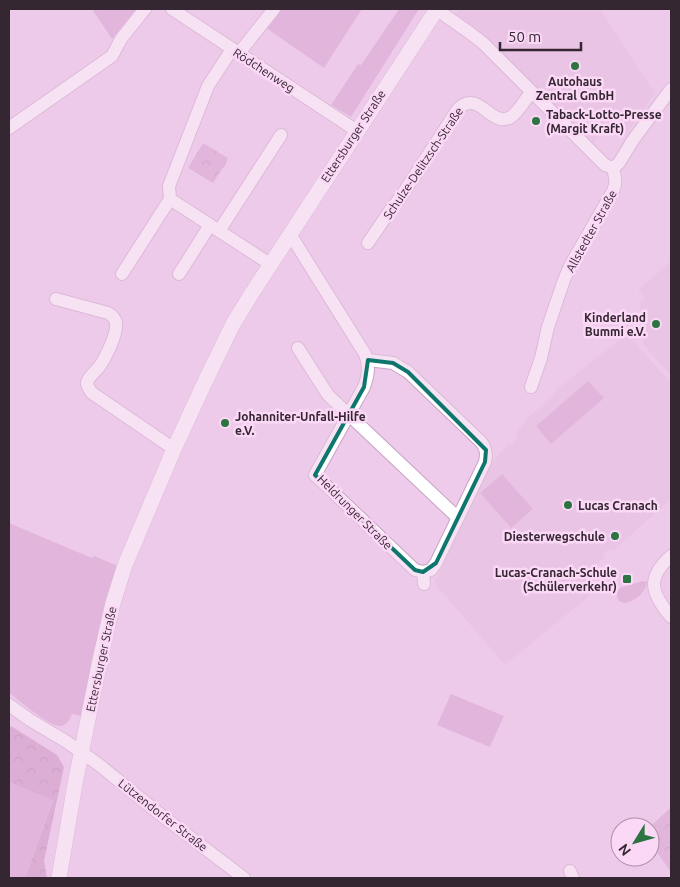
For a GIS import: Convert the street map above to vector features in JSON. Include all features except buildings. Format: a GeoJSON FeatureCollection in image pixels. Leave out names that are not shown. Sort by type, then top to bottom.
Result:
{"type":"FeatureCollection","features":[{"type":"Feature","properties":{"kind":"street"},"geometry":{"type":"LineString","coordinates":[[9,128],[112,56],[121,38],[145,9]]}},
{"type":"Feature","properties":{"kind":"street","name":"Rödchenweg"},"geometry":{"type":"LineString","coordinates":[[172,9],[357,131]]}},
{"type":"Feature","properties":{"kind":"street"},"geometry":{"type":"LineString","coordinates":[[122,274],[170,199],[169,186],[208,86],[236,51],[274,9]]}},
{"type":"Feature","properties":{"kind":"street"},"geometry":{"type":"LineString","coordinates":[[437,9],[483,43],[598,159],[605,165],[613,168],[619,163],[633,140],[671,88]]}},
{"type":"Feature","properties":{"kind":"street","name":"Ettersburger Straße"},"geometry":{"type":"LineString","coordinates":[[59,878],[81,753],[113,603],[125,565],[174,449],[233,324],[270,264],[437,9]]}},
{"type":"Feature","properties":{"kind":"street","name":"Schulze-Delitzsch-Straße"},"geometry":{"type":"LineString","coordinates":[[368,243],[463,104],[474,103],[498,118],[504,119],[514,113],[531,92]]}},
{"type":"Feature","properties":{"kind":"street"},"geometry":{"type":"LineString","coordinates":[[179,274],[215,228],[281,135]]}},
{"type":"Feature","properties":{"kind":"street","name":"Allstedter Straße"},"geometry":{"type":"LineString","coordinates":[[531,387],[564,280],[570,266],[614,191],[616,179],[613,168]]}},
{"type":"Feature","properties":{"kind":"street"},"geometry":{"type":"LineString","coordinates":[[170,199],[270,264]]}},
{"type":"Feature","properties":{"kind":"street"},"geometry":{"type":"LineString","coordinates":[[290,234],[368,360]]}},
{"type":"Feature","properties":{"kind":"street"},"geometry":{"type":"LineString","coordinates":[[56,299],[108,313],[112,316],[116,325],[114,337],[104,358],[87,382],[88,388],[92,394],[174,449]]}},
{"type":"Feature","properties":{"kind":"street"},"geometry":{"type":"LineString","coordinates":[[298,348],[328,395],[458,518]]}},
{"type":"Feature","properties":{"kind":"street","name":"Heldrunger Straße"},"geometry":{"type":"LineString","coordinates":[[368,360],[393,363],[408,372],[484,445],[487,456],[485,462],[436,563],[424,578],[315,475],[348,415],[364,388],[368,376],[368,360]]}},
{"type":"Feature","properties":{"kind":"street"},"geometry":{"type":"LineString","coordinates":[[671,556],[659,569],[654,581],[656,595],[671,616]]}},
{"type":"Feature","properties":{"kind":"street","name":"Lützendorfer Straße"},"geometry":{"type":"LineString","coordinates":[[9,705],[98,764],[244,878]]}},
{"type":"Feature","properties":{"kind":"highlighted area"},"geometry":{"type":"Polygon","coordinates":[[[368,360],[393,363],[408,372],[486,450],[485,462],[436,563],[423,572],[415,570],[315,475],[364,387],[368,360]]]}},
{"type":"Feature","properties":{"kind":"shaded area","name":"Autohaus Zentral GmbH"},"geometry":{"type":"Polygon","coordinates":[[[459,9],[600,9],[655,93],[625,136],[610,126],[592,144],[533,87],[494,45],[455,14],[459,9]]]}},
{"type":"Feature","properties":{"kind":"shaded area","name":"Kinderland Bummi e.V."},"geometry":{"type":"Polygon","coordinates":[[[671,261],[671,376],[643,344],[640,303],[645,298],[638,290],[671,261]]]}},
{"type":"Feature","properties":{"kind":"shaded area","name":"Lucas Cranach"},"geometry":{"type":"Polygon","coordinates":[[[627,334],[671,383],[671,499],[613,551],[610,548],[603,554],[605,557],[589,571],[593,593],[505,665],[434,583],[492,463],[508,443],[511,445],[518,437],[515,435],[527,418],[551,398],[557,389],[627,334]]]}},
{"type":"Feature","properties":{"kind":"green space"},"geometry":{"type":"Polygon","coordinates":[[[92,9],[136,9],[112,39],[92,9]]]}},
{"type":"Feature","properties":{"kind":"green space"},"geometry":{"type":"Polygon","coordinates":[[[281,9],[362,9],[324,68],[266,28],[281,9]]]}},
{"type":"Feature","properties":{"kind":"green space"},"geometry":{"type":"Polygon","coordinates":[[[399,9],[419,9],[351,117],[331,105],[358,64],[361,65],[399,9]]]}},
{"type":"Feature","properties":{"kind":"green space"},"geometry":{"type":"Polygon","coordinates":[[[203,143],[228,158],[225,166],[213,183],[188,168],[203,143]]]}},
{"type":"Feature","properties":{"kind":"green space"},"geometry":{"type":"Polygon","coordinates":[[[588,381],[604,398],[551,444],[536,426],[588,381]]]}},
{"type":"Feature","properties":{"kind":"green space"},"geometry":{"type":"Polygon","coordinates":[[[502,474],[533,509],[511,528],[480,493],[502,474]]]}},
{"type":"Feature","properties":{"kind":"green space"},"geometry":{"type":"Polygon","coordinates":[[[9,523],[92,558],[94,556],[118,566],[96,644],[81,716],[72,714],[67,723],[62,726],[50,723],[9,693],[9,523]]]}},
{"type":"Feature","properties":{"kind":"green space"},"geometry":{"type":"Polygon","coordinates":[[[642,581],[647,582],[641,594],[630,602],[620,602],[617,598],[617,591],[620,588],[642,581]]]}},
{"type":"Feature","properties":{"kind":"green space"},"geometry":{"type":"Polygon","coordinates":[[[451,694],[504,716],[490,747],[437,725],[451,694]]]}},
{"type":"Feature","properties":{"kind":"green space"},"geometry":{"type":"Polygon","coordinates":[[[11,726],[57,755],[64,767],[44,861],[47,878],[25,878],[53,800],[9,782],[9,730],[11,726]]]}},
{"type":"Feature","properties":{"kind":"green space"},"geometry":{"type":"Polygon","coordinates":[[[9,782],[53,799],[25,878],[9,878],[9,782]]]}},
{"type":"Feature","properties":{"kind":"green space"},"geometry":{"type":"Polygon","coordinates":[[[671,807],[671,872],[660,857],[660,817],[671,807]]]}},
{"type":"Feature","properties":{"kind":"place","name":"Autohaus Zentral GmbH"},"geometry":{"type":"Point","coordinates":[575,66]}},
{"type":"Feature","properties":{"kind":"place","name":"Taback-Lotto-Presse (Margit Kraft)"},"geometry":{"type":"Point","coordinates":[536,121]}},
{"type":"Feature","properties":{"kind":"place","name":"Kinderland Bummi e.V."},"geometry":{"type":"Point","coordinates":[656,324]}},
{"type":"Feature","properties":{"kind":"place","name":"Johanniter-Unfall-Hilfe e.V."},"geometry":{"type":"Point","coordinates":[225,423]}},
{"type":"Feature","properties":{"kind":"place","name":"Lucas Cranach"},"geometry":{"type":"Point","coordinates":[568,505]}},
{"type":"Feature","properties":{"kind":"place","name":"Diesterwegschule"},"geometry":{"type":"Point","coordinates":[615,536]}},
{"type":"Feature","properties":{"kind":"place","name":"Lucas-Cranach-Schule (Schülerverkehr)"},"geometry":{"type":"Point","coordinates":[627,579]}}]}
